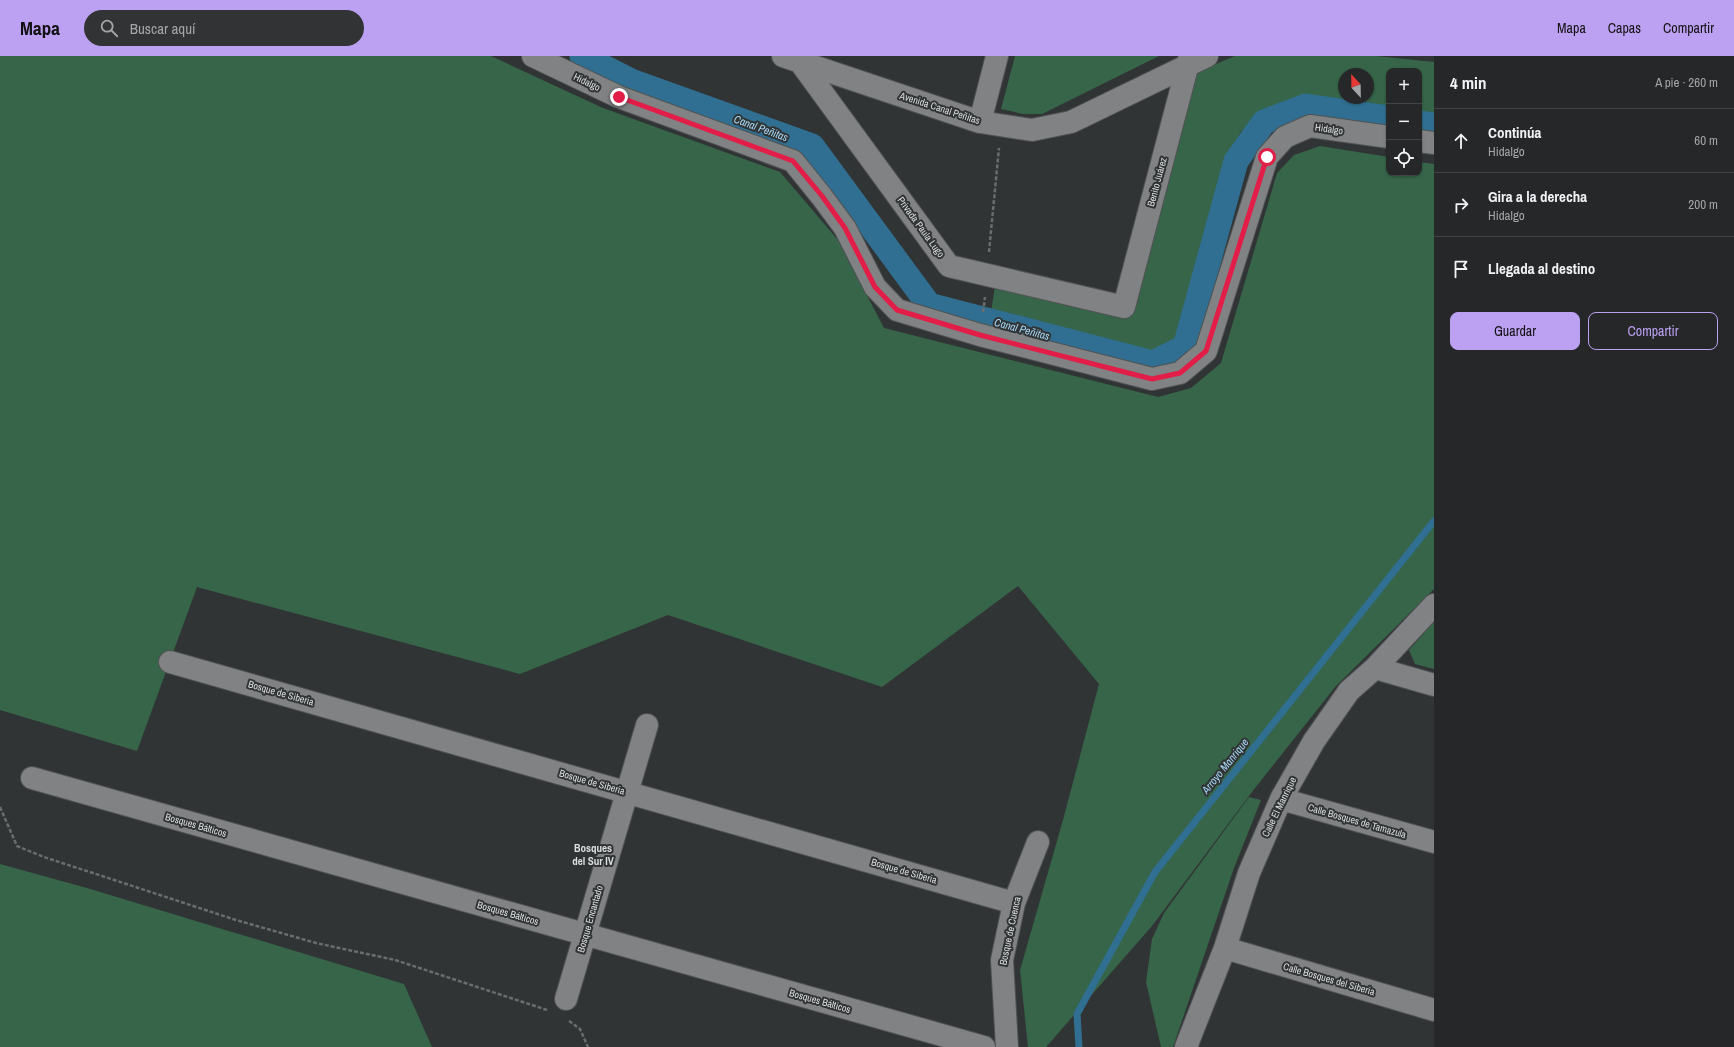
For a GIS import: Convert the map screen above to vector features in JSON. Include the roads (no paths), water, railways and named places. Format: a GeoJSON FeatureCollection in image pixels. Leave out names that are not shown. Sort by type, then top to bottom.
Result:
{"type":"FeatureCollection","features":[{"type":"Feature","properties":{"kind":"street","name":"Hidalgo"},"geometry":{"type":"LineString","coordinates":[[533,56],[619,97],[793,161],[822,196],[845,228],[875,287],[897,310],[980,335],[1152,379],[1180,373],[1206,351],[1267,157],[1285,136],[1310,126],[1386,137]]}},
{"type":"Feature","properties":{"kind":"street"},"geometry":{"type":"LineString","coordinates":[[980,122],[998,56]]}},
{"type":"Feature","properties":{"kind":"street","name":"Avenida Canal Peñitas"},"geometry":{"type":"LineString","coordinates":[[791,59],[980,122],[1032,130],[1071,122],[1195,59]]}},
{"type":"Feature","properties":{"kind":"street","name":"Privada Paula Lugo"},"geometry":{"type":"LineString","coordinates":[[791,59],[949,266],[1124,307]]}},
{"type":"Feature","properties":{"kind":"street","name":"Benito Juárez"},"geometry":{"type":"LineString","coordinates":[[1124,307],[1195,59]]}},
{"type":"Feature","properties":{"kind":"street"},"geometry":{"type":"LineString","coordinates":[[1422,141],[1434,143]]}},
{"type":"Feature","properties":{"kind":"street","name":"Calle El Manrique"},"geometry":{"type":"LineString","coordinates":[[1186,1047],[1225,948],[1249,873],[1281,799],[1314,741],[1349,691],[1375,668],[1434,605]]}},
{"type":"Feature","properties":{"kind":"street","name":"Bosque de Siberia"},"geometry":{"type":"LineString","coordinates":[[170,662],[1014,903]]}},
{"type":"Feature","properties":{"kind":"street"},"geometry":{"type":"LineString","coordinates":[[1375,668],[1434,685]]}},
{"type":"Feature","properties":{"kind":"street","name":"Bosque Encantado"},"geometry":{"type":"LineString","coordinates":[[561,1010],[647,725]]}},
{"type":"Feature","properties":{"kind":"street","name":"Bosques Bálticos"},"geometry":{"type":"LineString","coordinates":[[32,778],[984,1047]]}},
{"type":"Feature","properties":{"kind":"street","name":"Calle Bosques de Tamazula"},"geometry":{"type":"LineString","coordinates":[[1281,799],[1434,842]]}},
{"type":"Feature","properties":{"kind":"street","name":"Bosque de Cuenca"},"geometry":{"type":"LineString","coordinates":[[1007,1047],[1002,960],[1014,903],[1038,842]]}},
{"type":"Feature","properties":{"kind":"street","name":"Calle Bosques del Siberia"},"geometry":{"type":"LineString","coordinates":[[1225,948],[1434,1010]]}},
{"type":"Feature","properties":{"kind":"waterway","name":"Canal Peñitas"},"geometry":{"type":"LineString","coordinates":[[582,56],[631,81],[812,146],[929,305],[1153,363],[1185,347],[1236,161],[1264,122],[1306,106],[1386,118]]}},
{"type":"Feature","properties":{"kind":"waterway","name":"Canal Peñitas"},"geometry":{"type":"LineString","coordinates":[[1422,123],[1434,125]]}},
{"type":"Feature","properties":{"kind":"waterway","name":"Arroyo Manrique"},"geometry":{"type":"LineString","coordinates":[[1079,1047],[1077,1014],[1155,872],[1434,521]]}},
{"type":"Feature","properties":{"kind":"district","name":"Bosques del Sur IV"},"geometry":{"type":"Point","coordinates":[593,854]}}]}
